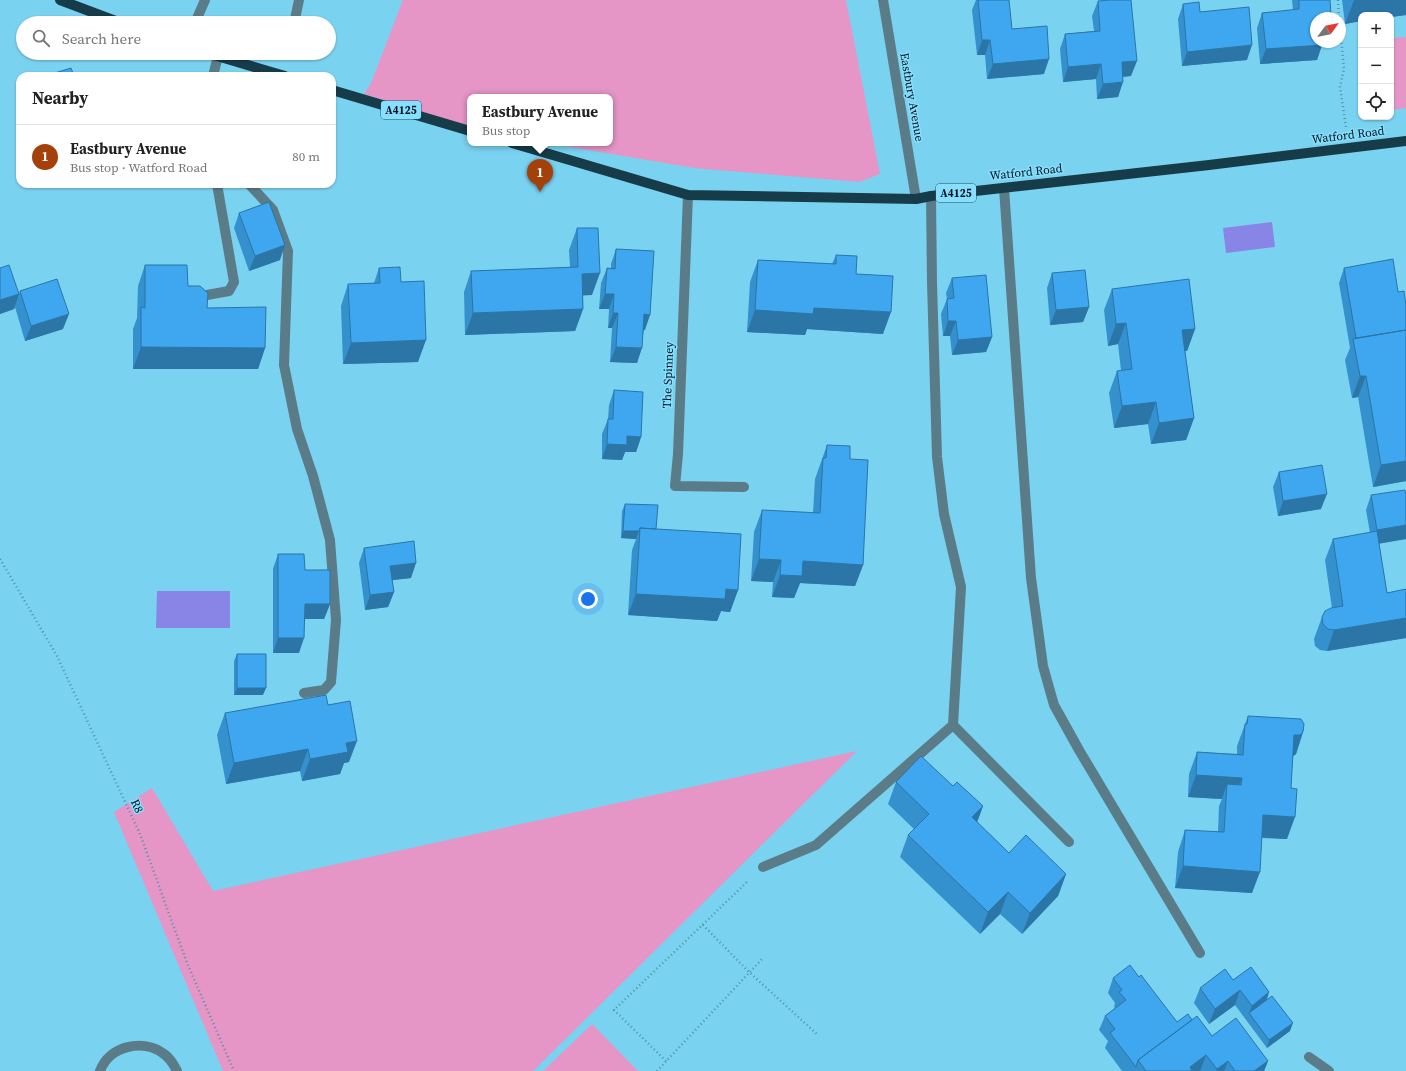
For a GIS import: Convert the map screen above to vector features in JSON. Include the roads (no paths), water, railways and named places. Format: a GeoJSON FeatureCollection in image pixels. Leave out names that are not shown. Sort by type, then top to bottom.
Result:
{"type":"FeatureCollection","features":[{"type":"Feature","properties":{"kind":"main road"},"geometry":{"type":"LineString","coordinates":[[60,0],[102,16]]}},
{"type":"Feature","properties":{"kind":"main road"},"geometry":{"type":"LineString","coordinates":[[231,60],[272,72]]}},
{"type":"Feature","properties":{"kind":"main road","name":"A4125"},"geometry":{"type":"LineString","coordinates":[[336,91],[467,130]]}},
{"type":"Feature","properties":{"kind":"main road","name":"Watford Road"},"geometry":{"type":"LineString","coordinates":[[522,146],[688,195],[916,199],[931,196],[1406,141]]}},
{"type":"Feature","properties":{"kind":"street"},"geometry":{"type":"LineString","coordinates":[[198,16],[205,0]]}},
{"type":"Feature","properties":{"kind":"street"},"geometry":{"type":"LineString","coordinates":[[296,16],[299,0]]}},
{"type":"Feature","properties":{"kind":"street","name":"Eastbury Avenue"},"geometry":{"type":"LineString","coordinates":[[883,0],[916,199]]}},
{"type":"Feature","properties":{"kind":"street"},"geometry":{"type":"LineString","coordinates":[[214,72],[217,60]]}},
{"type":"Feature","properties":{"kind":"street"},"geometry":{"type":"LineString","coordinates":[[207,295],[230,291],[234,282],[218,188]]}},
{"type":"Feature","properties":{"kind":"street"},"geometry":{"type":"LineString","coordinates":[[253,188],[273,210],[288,251],[284,365],[297,429],[313,476],[330,540],[336,620],[330,682],[324,690],[304,693]]}},
{"type":"Feature","properties":{"kind":"street"},"geometry":{"type":"LineString","coordinates":[[1004,188],[1031,578],[1045,672],[1054,705],[1078,750],[1200,953]]}},
{"type":"Feature","properties":{"kind":"street","name":"The Spinney"},"geometry":{"type":"LineString","coordinates":[[688,195],[678,454],[675,486],[744,487]]}},
{"type":"Feature","properties":{"kind":"street"},"geometry":{"type":"LineString","coordinates":[[763,867],[816,845],[953,725],[961,587],[944,514],[937,457],[931,196]]}},
{"type":"Feature","properties":{"kind":"street"},"geometry":{"type":"LineString","coordinates":[[953,725],[1069,842]]}},
{"type":"Feature","properties":{"kind":"street"},"geometry":{"type":"LineString","coordinates":[[100,1071],[101,1066],[110,1056],[123,1048],[136,1045],[150,1047],[163,1053],[177,1071]]}},
{"type":"Feature","properties":{"kind":"street"},"geometry":{"type":"LineString","coordinates":[[1309,1057],[1329,1071]]}},
{"type":"Feature","properties":{"kind":"place","name":"Eastbury Avenue"},"geometry":{"type":"Point","coordinates":[540,192]}}]}
